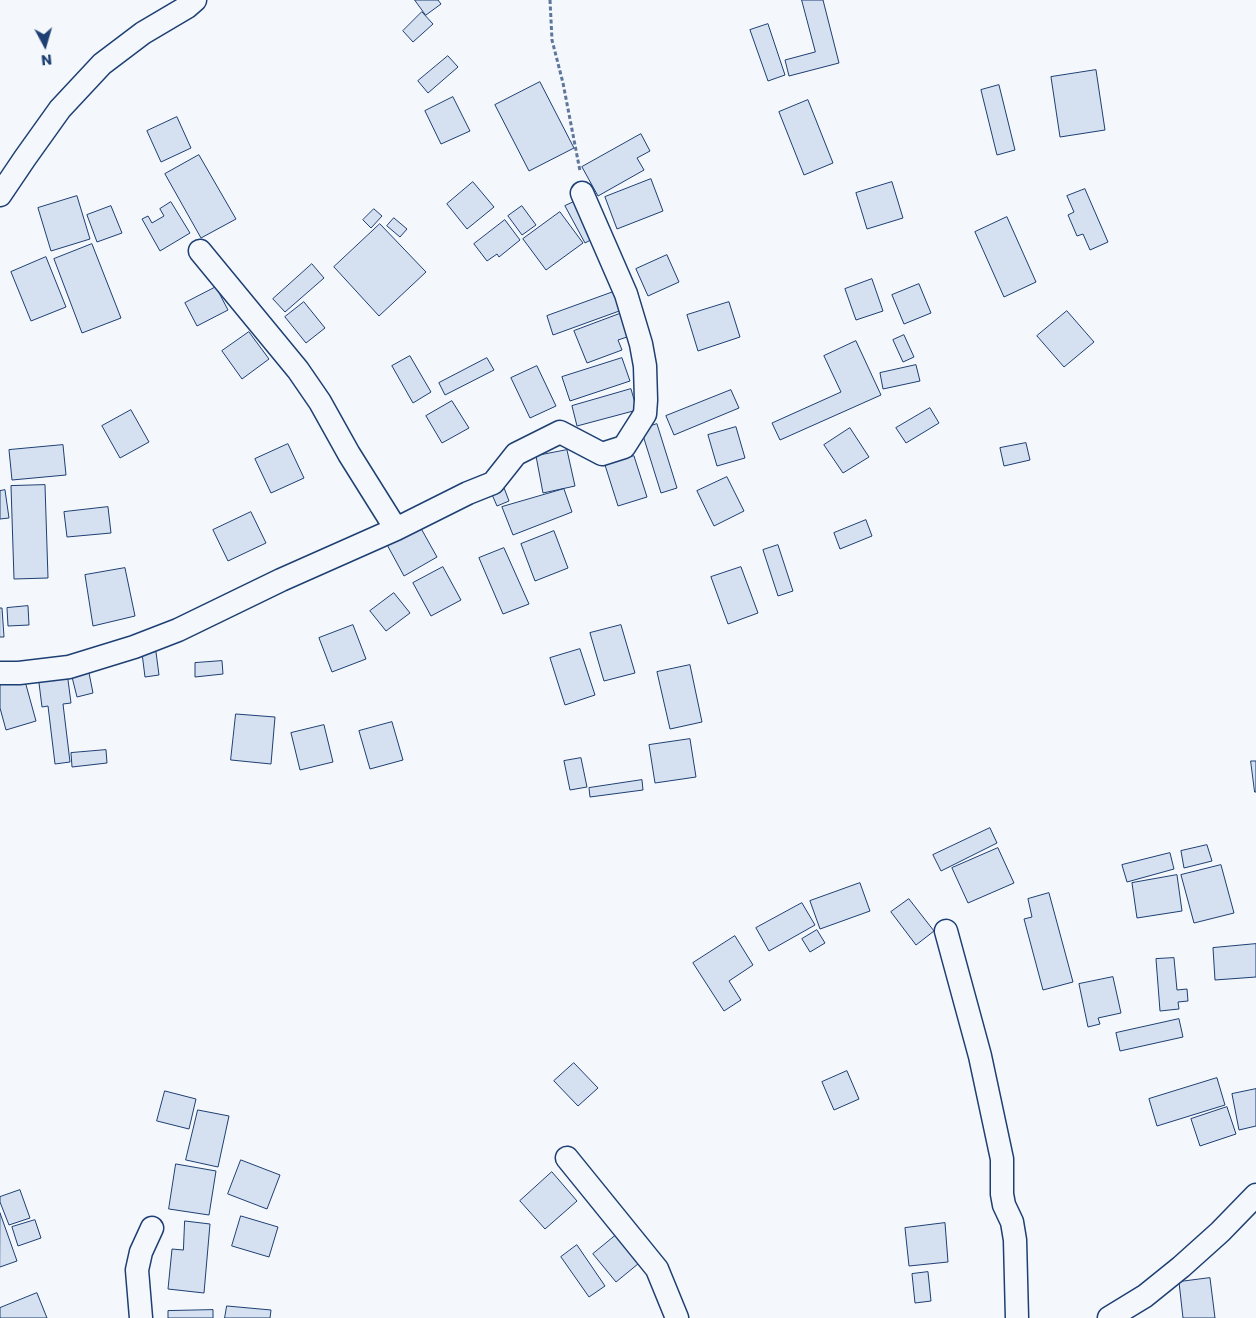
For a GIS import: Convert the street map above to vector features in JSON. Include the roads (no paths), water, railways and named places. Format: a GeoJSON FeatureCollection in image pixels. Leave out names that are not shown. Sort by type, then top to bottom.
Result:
{"type":"FeatureCollection","features":[{"type":"Feature","properties":{"kind":"street"},"geometry":{"type":"LineString","coordinates":[[0,195],[60,110],[102,64],[195,0]]}},
{"type":"Feature","properties":{"kind":"street"},"geometry":{"type":"LineString","coordinates":[[0,673],[19,673],[69,667],[134,647],[178,630],[281,580],[493,483],[516,454],[560,432],[602,454],[624,447],[644,414],[646,400],[645,366],[641,344],[626,294],[582,193]]}},
{"type":"Feature","properties":{"kind":"street"},"geometry":{"type":"LineString","coordinates":[[200,251],[298,370],[320,402],[349,454],[396,529]]}},
{"type":"Feature","properties":{"kind":"street"},"geometry":{"type":"LineString","coordinates":[[946,931],[980,1056],[1002,1159],[1002,1194],[1004,1206],[1012,1222],[1015,1240],[1017,1318]]}},
{"type":"Feature","properties":{"kind":"street"},"geometry":{"type":"LineString","coordinates":[[567,1158],[657,1269],[677,1318]]}},
{"type":"Feature","properties":{"kind":"street"},"geometry":{"type":"LineString","coordinates":[[1109,1318],[1145,1296],[1181,1267],[1220,1232],[1256,1195]]}},
{"type":"Feature","properties":{"kind":"street"},"geometry":{"type":"LineString","coordinates":[[141,1318],[137,1270],[141,1252],[152,1228]]}}]}
